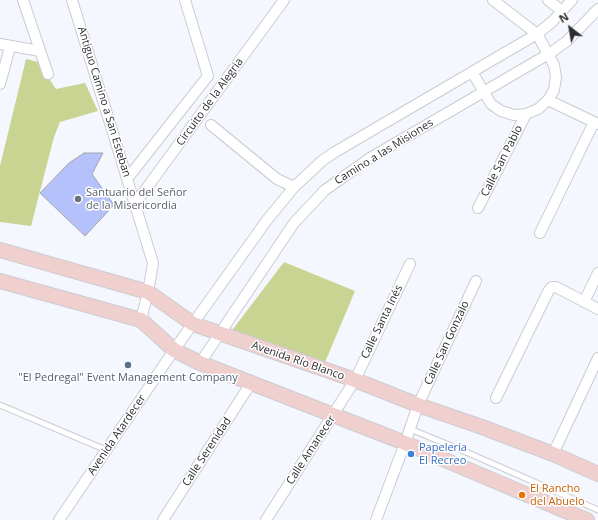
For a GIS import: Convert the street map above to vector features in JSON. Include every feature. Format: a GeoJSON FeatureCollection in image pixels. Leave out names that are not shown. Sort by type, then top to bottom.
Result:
{"type":"FeatureCollection","features":[{"type":"Feature","properties":{"kind":"street"},"geometry":{"type":"LineString","coordinates":[[23,0],[48,74]]}},
{"type":"Feature","properties":{"kind":"street","name":"Antiguo Camino a San Esteban"},"geometry":{"type":"LineString","coordinates":[[72,0],[153,263],[141,320]]}},
{"type":"Feature","properties":{"kind":"street","name":"Circuito de la Alegria"},"geometry":{"type":"LineString","coordinates":[[127,179],[208,76],[185,0]]}},
{"type":"Feature","properties":{"kind":"street","name":"Circuito de la Alegria"},"geometry":{"type":"LineString","coordinates":[[135,204],[284,0]]}},
{"type":"Feature","properties":{"kind":"street"},"geometry":{"type":"LineString","coordinates":[[472,72],[491,104],[501,111],[514,115],[526,114],[538,109],[548,100],[554,90],[556,77],[554,65],[537,34],[493,0]]}},
{"type":"Feature","properties":{"kind":"street"},"geometry":{"type":"LineString","coordinates":[[548,0],[562,11]]}},
{"type":"Feature","properties":{"kind":"street","name":"Camino a las Misiones"},"geometry":{"type":"LineString","coordinates":[[174,350],[267,220],[294,187],[324,160],[335,152],[537,34],[572,0]]}},
{"type":"Feature","properties":{"kind":"street","name":"Camino a las Misiones"},"geometry":{"type":"LineString","coordinates":[[200,363],[294,223],[325,190],[370,158],[548,54],[567,41],[598,9]]}},
{"type":"Feature","properties":{"kind":"street"},"geometry":{"type":"LineString","coordinates":[[0,84],[5,45],[40,51]]}},
{"type":"Feature","properties":{"kind":"street"},"geometry":{"type":"LineString","coordinates":[[208,76],[222,86]]}},
{"type":"Feature","properties":{"kind":"street"},"geometry":{"type":"LineString","coordinates":[[540,233],[596,123],[548,100]]}},
{"type":"Feature","properties":{"kind":"street","name":"Calle San Pablo"},"geometry":{"type":"LineString","coordinates":[[478,208],[526,114]]}},
{"type":"Feature","properties":{"kind":"street"},"geometry":{"type":"LineString","coordinates":[[211,125],[277,178],[294,187]]}},
{"type":"Feature","properties":{"kind":"street","name":"Avenida Río Blanco"},"geometry":{"type":"LineString","coordinates":[[0,250],[148,292],[193,324],[354,380],[418,405],[482,427],[553,454],[598,474]]}},
{"type":"Feature","properties":{"kind":"street","name":"Calle Santa Inés"},"geometry":{"type":"LineString","coordinates":[[354,380],[410,264]]}},
{"type":"Feature","properties":{"kind":"street"},"geometry":{"type":"LineString","coordinates":[[584,302],[598,273]]}},
{"type":"Feature","properties":{"kind":"street","name":"Calle San Gonzalo"},"geometry":{"type":"LineString","coordinates":[[376,520],[418,405],[476,280]]}},
{"type":"Feature","properties":{"kind":"street"},"geometry":{"type":"LineString","coordinates":[[0,281],[141,320],[174,350],[200,363],[334,415],[587,520]]}},
{"type":"Feature","properties":{"kind":"street"},"geometry":{"type":"LineString","coordinates":[[496,398],[549,290],[552,287],[556,287],[598,309]]}},
{"type":"Feature","properties":{"kind":"street","name":"Avenida Atardecer"},"geometry":{"type":"LineString","coordinates":[[59,520],[174,350]]}},
{"type":"Feature","properties":{"kind":"street"},"geometry":{"type":"LineString","coordinates":[[553,454],[598,358]]}},
{"type":"Feature","properties":{"kind":"street","name":"Calle Amanecer"},"geometry":{"type":"LineString","coordinates":[[266,520],[334,415],[354,380]]}},
{"type":"Feature","properties":{"kind":"street","name":"Calle Serenidad"},"geometry":{"type":"LineString","coordinates":[[163,520],[251,383]]}},
{"type":"Feature","properties":{"kind":"lane"},"geometry":{"type":"LineString","coordinates":[[0,405],[106,450]]}},
{"type":"Feature","properties":{"kind":"lane"},"geometry":{"type":"LineString","coordinates":[[410,429],[598,510]]}},
{"type":"Feature","properties":{"kind":"green space"},"geometry":{"type":"Polygon","coordinates":[[[26,59],[38,62],[56,89],[85,83],[98,111],[60,122],[54,137],[31,226],[0,222],[0,166],[26,59]]]}},
{"type":"Feature","properties":{"kind":"green space"},"geometry":{"type":"Polygon","coordinates":[[[284,262],[355,291],[323,367],[230,333],[284,262]]]}},
{"type":"Feature","properties":{"kind":"building","name":"Santuario del Señor de la Misericordia"},"geometry":{"type":"Polygon","coordinates":[[[84,153],[103,153],[92,174],[114,205],[85,236],[40,193],[69,163],[84,153]]]}},
{"type":"Feature","properties":{"kind":"place","name":"Santuario del Señor de la Misericordia"},"geometry":{"type":"Point","coordinates":[78,199]}},
{"type":"Feature","properties":{"kind":"place","name":"\"El Pedregal\" Event Management Company"},"geometry":{"type":"Point","coordinates":[128,365]}},
{"type":"Feature","properties":{"kind":"place","name":"Papelería El Recreo"},"geometry":{"type":"Point","coordinates":[411,454]}},
{"type":"Feature","properties":{"kind":"place","name":"El Rancho del Abuelo"},"geometry":{"type":"Point","coordinates":[522,495]}}]}
